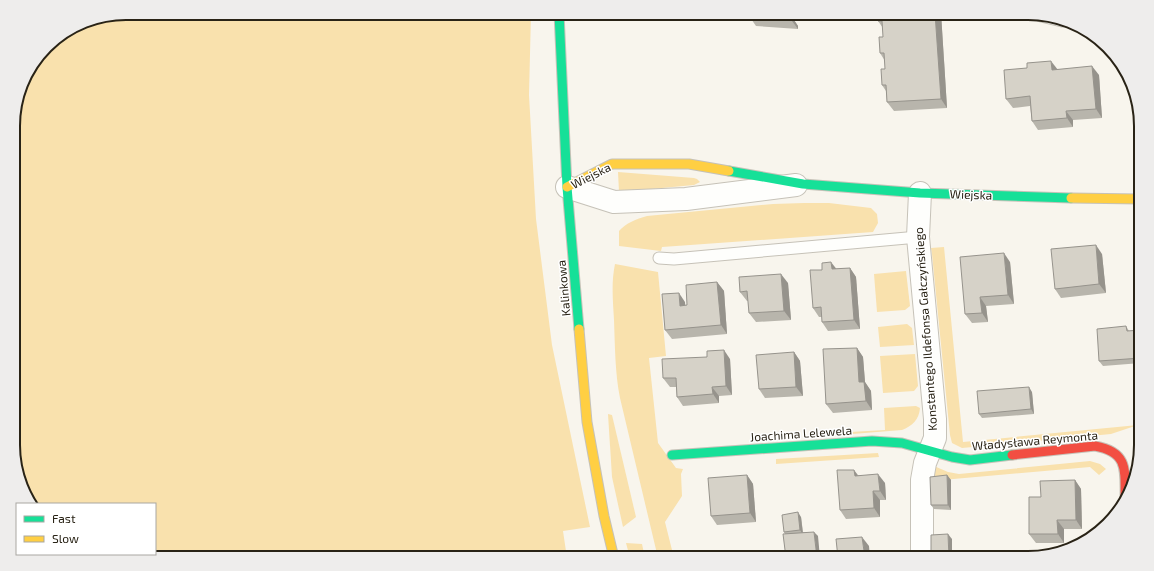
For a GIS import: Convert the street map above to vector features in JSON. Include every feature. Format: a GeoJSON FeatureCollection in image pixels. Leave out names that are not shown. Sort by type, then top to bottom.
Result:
{"type":"FeatureCollection","features":[{"type":"Feature","properties":{"kind":"street","name":"Kalinkowa"},"geometry":{"type":"LineString","coordinates":[[559,20],[567,187],[587,422],[604,516],[612,551]]}},
{"type":"Feature","properties":{"kind":"street","name":"Wiejska"},"geometry":{"type":"LineString","coordinates":[[567,187],[612,164],[689,164],[803,184],[920,193],[1108,200],[1134,199]]}},
{"type":"Feature","properties":{"kind":"street","name":"Wiejska"},"geometry":{"type":"LineString","coordinates":[[567,187],[614,202],[686,199],[803,184]]}},
{"type":"Feature","properties":{"kind":"street","name":"Konstantego Ildefonsa Gałczyńskiego"},"geometry":{"type":"LineString","coordinates":[[920,193],[918,238],[936,419],[935,438],[925,463],[922,480],[922,551]]}},
{"type":"Feature","properties":{"kind":"street","name":"Joachima Lelewela"},"geometry":{"type":"LineString","coordinates":[[672,455],[872,441],[902,443],[930,451]]}},
{"type":"Feature","properties":{"kind":"street","name":"Władysława Reymonta"},"geometry":{"type":"LineString","coordinates":[[930,451],[970,460],[1095,446],[1104,447],[1116,453],[1121,459],[1125,469],[1125,487]]}},
{"type":"Feature","properties":{"kind":"lane"},"geometry":{"type":"LineString","coordinates":[[659,258],[680,258],[918,238]]}},
{"type":"Feature","properties":{"kind":"shaded area"},"geometry":{"type":"Polygon","coordinates":[[[531,20],[529,95],[536,219],[552,345],[590,527],[563,531],[566,551],[156,551],[156,503],[38,503],[28,485],[24,472],[20,445],[20,119],[22,105],[28,86],[38,67],[46,56],[56,46],[79,31],[112,21],[531,20]]]}},
{"type":"Feature","properties":{"kind":"shaded area"},"geometry":{"type":"Polygon","coordinates":[[[618,172],[694,178],[700,182],[694,185],[619,192],[618,172]]]}},
{"type":"Feature","properties":{"kind":"shaded area"},"geometry":{"type":"Polygon","coordinates":[[[829,203],[871,208],[877,214],[878,223],[873,232],[662,247],[661,251],[619,246],[619,231],[639,218],[647,216],[773,204],[829,203]]]}},
{"type":"Feature","properties":{"kind":"shaded area"},"geometry":{"type":"Polygon","coordinates":[[[944,247],[963,442],[1134,426],[1111,434],[962,448],[952,443],[931,248],[944,247]]]}},
{"type":"Feature","properties":{"kind":"shaded area"},"geometry":{"type":"Polygon","coordinates":[[[615,264],[658,272],[666,356],[649,358],[658,443],[676,468],[683,469],[681,474],[682,496],[665,522],[672,551],[656,551],[618,389],[613,278],[615,264]]]}},
{"type":"Feature","properties":{"kind":"shaded area"},"geometry":{"type":"Polygon","coordinates":[[[906,271],[910,306],[905,310],[877,312],[874,274],[906,271]]]}},
{"type":"Feature","properties":{"kind":"shaded area"},"geometry":{"type":"Polygon","coordinates":[[[907,324],[912,328],[914,345],[880,347],[878,327],[907,324]]]}},
{"type":"Feature","properties":{"kind":"shaded area"},"geometry":{"type":"Polygon","coordinates":[[[915,354],[918,386],[914,391],[883,393],[880,356],[915,354]]]}},
{"type":"Feature","properties":{"kind":"shaded area"},"geometry":{"type":"Polygon","coordinates":[[[916,406],[920,408],[917,419],[909,427],[902,430],[815,437],[815,434],[885,430],[884,408],[916,406]]]}},
{"type":"Feature","properties":{"kind":"shaded area"},"geometry":{"type":"Polygon","coordinates":[[[608,414],[612,415],[636,517],[623,527],[612,477],[608,414]]]}},
{"type":"Feature","properties":{"kind":"shaded area"},"geometry":{"type":"Polygon","coordinates":[[[878,453],[879,457],[776,464],[776,459],[878,453]]]}},
{"type":"Feature","properties":{"kind":"shaded area"},"geometry":{"type":"Polygon","coordinates":[[[1090,461],[1100,464],[1106,469],[1099,475],[1090,467],[931,481],[934,466],[948,472],[959,474],[1090,461]]]}},
{"type":"Feature","properties":{"kind":"shaded area"},"geometry":{"type":"Polygon","coordinates":[[[626,543],[642,544],[644,551],[628,551],[626,543]]]}},
{"type":"Feature","properties":{"kind":"building"},"geometry":{"type":"Polygon","coordinates":[[[935,20],[941,99],[887,102],[886,85],[882,85],[881,69],[885,69],[884,53],[880,53],[879,37],[883,37],[882,21],[878,21],[935,20]]]}},
{"type":"Feature","properties":{"kind":"building"},"geometry":{"type":"Polygon","coordinates":[[[1051,61],[1052,70],[1092,66],[1096,109],[1066,111],[1067,118],[1032,121],[1030,96],[1006,99],[1004,70],[1027,68],[1027,63],[1051,61]]]}},
{"type":"Feature","properties":{"kind":"building"},"geometry":{"type":"Polygon","coordinates":[[[1096,245],[1099,284],[1055,289],[1051,249],[1096,245]]]}},
{"type":"Feature","properties":{"kind":"building"},"geometry":{"type":"Polygon","coordinates":[[[1004,253],[1008,295],[980,297],[982,313],[965,314],[960,257],[1004,253]]]}},
{"type":"Feature","properties":{"kind":"building"},"geometry":{"type":"Polygon","coordinates":[[[831,262],[832,269],[850,268],[854,320],[822,322],[821,307],[813,308],[810,270],[822,270],[822,263],[831,262]]]}},
{"type":"Feature","properties":{"kind":"building"},"geometry":{"type":"Polygon","coordinates":[[[781,274],[784,311],[749,313],[747,291],[740,292],[739,277],[781,274]]]}},
{"type":"Feature","properties":{"kind":"building"},"geometry":{"type":"Polygon","coordinates":[[[717,282],[721,325],[665,330],[662,294],[679,293],[680,306],[687,305],[686,285],[717,282]]]}},
{"type":"Feature","properties":{"kind":"building"},"geometry":{"type":"Polygon","coordinates":[[[1126,326],[1127,331],[1134,330],[1134,358],[1099,361],[1097,329],[1126,326]]]}},
{"type":"Feature","properties":{"kind":"building"},"geometry":{"type":"Polygon","coordinates":[[[857,348],[859,382],[864,382],[866,401],[826,404],[823,349],[857,348]]]}},
{"type":"Feature","properties":{"kind":"building"},"geometry":{"type":"Polygon","coordinates":[[[724,350],[726,386],[712,387],[713,394],[677,397],[676,378],[663,378],[662,359],[707,357],[707,351],[724,350]]]}},
{"type":"Feature","properties":{"kind":"building"},"geometry":{"type":"Polygon","coordinates":[[[794,352],[796,387],[759,389],[756,355],[794,352]]]}},
{"type":"Feature","properties":{"kind":"building"},"geometry":{"type":"Polygon","coordinates":[[[1029,387],[1031,409],[979,414],[977,391],[1029,387]]]}},
{"type":"Feature","properties":{"kind":"building"},"geometry":{"type":"Polygon","coordinates":[[[837,470],[854,470],[855,476],[878,474],[880,491],[873,491],[874,508],[840,510],[837,470]]]}},
{"type":"Feature","properties":{"kind":"building"},"geometry":{"type":"Polygon","coordinates":[[[747,475],[750,513],[711,516],[708,478],[747,475]]]}},
{"type":"Feature","properties":{"kind":"building"},"geometry":{"type":"Polygon","coordinates":[[[947,475],[948,505],[931,505],[930,477],[947,475]]]}},
{"type":"Feature","properties":{"kind":"building"},"geometry":{"type":"Polygon","coordinates":[[[1075,480],[1076,520],[1057,520],[1058,534],[1029,534],[1029,497],[1041,497],[1040,481],[1075,480]]]}},
{"type":"Feature","properties":{"kind":"building"},"geometry":{"type":"Polygon","coordinates":[[[798,512],[800,530],[784,532],[782,515],[798,512]]]}},
{"type":"Feature","properties":{"kind":"building"},"geometry":{"type":"Polygon","coordinates":[[[814,532],[816,551],[785,551],[783,534],[814,532]]]}},
{"type":"Feature","properties":{"kind":"building"},"geometry":{"type":"Polygon","coordinates":[[[948,534],[949,551],[931,551],[931,535],[948,534]]]}},
{"type":"Feature","properties":{"kind":"building"},"geometry":{"type":"Polygon","coordinates":[[[862,537],[864,551],[837,551],[836,539],[862,537]]]}},
{"type":"Feature","properties":{"kind":"traffic: fast"},"geometry":{"type":"LineString","coordinates":[[559,20],[567,187],[579,329]]}},
{"type":"Feature","properties":{"kind":"traffic: fast"},"geometry":{"type":"LineString","coordinates":[[729,171],[803,184],[920,193],[1071,198]]}},
{"type":"Feature","properties":{"kind":"traffic: fast"},"geometry":{"type":"LineString","coordinates":[[672,455],[872,441],[902,443],[952,457],[970,460],[1012,455]]}},
{"type":"Feature","properties":{"kind":"traffic: slow"},"geometry":{"type":"LineString","coordinates":[[567,187],[612,164],[689,164],[729,171]]}},
{"type":"Feature","properties":{"kind":"traffic: slow"},"geometry":{"type":"LineString","coordinates":[[1071,198],[1134,199]]}},
{"type":"Feature","properties":{"kind":"traffic: slow"},"geometry":{"type":"LineString","coordinates":[[579,329],[587,422],[604,516],[612,551]]}},
{"type":"Feature","properties":{"kind":"traffic: jam"},"geometry":{"type":"LineString","coordinates":[[1012,455],[1095,446],[1106,449],[1114,453],[1123,464],[1125,487]]}}]}
